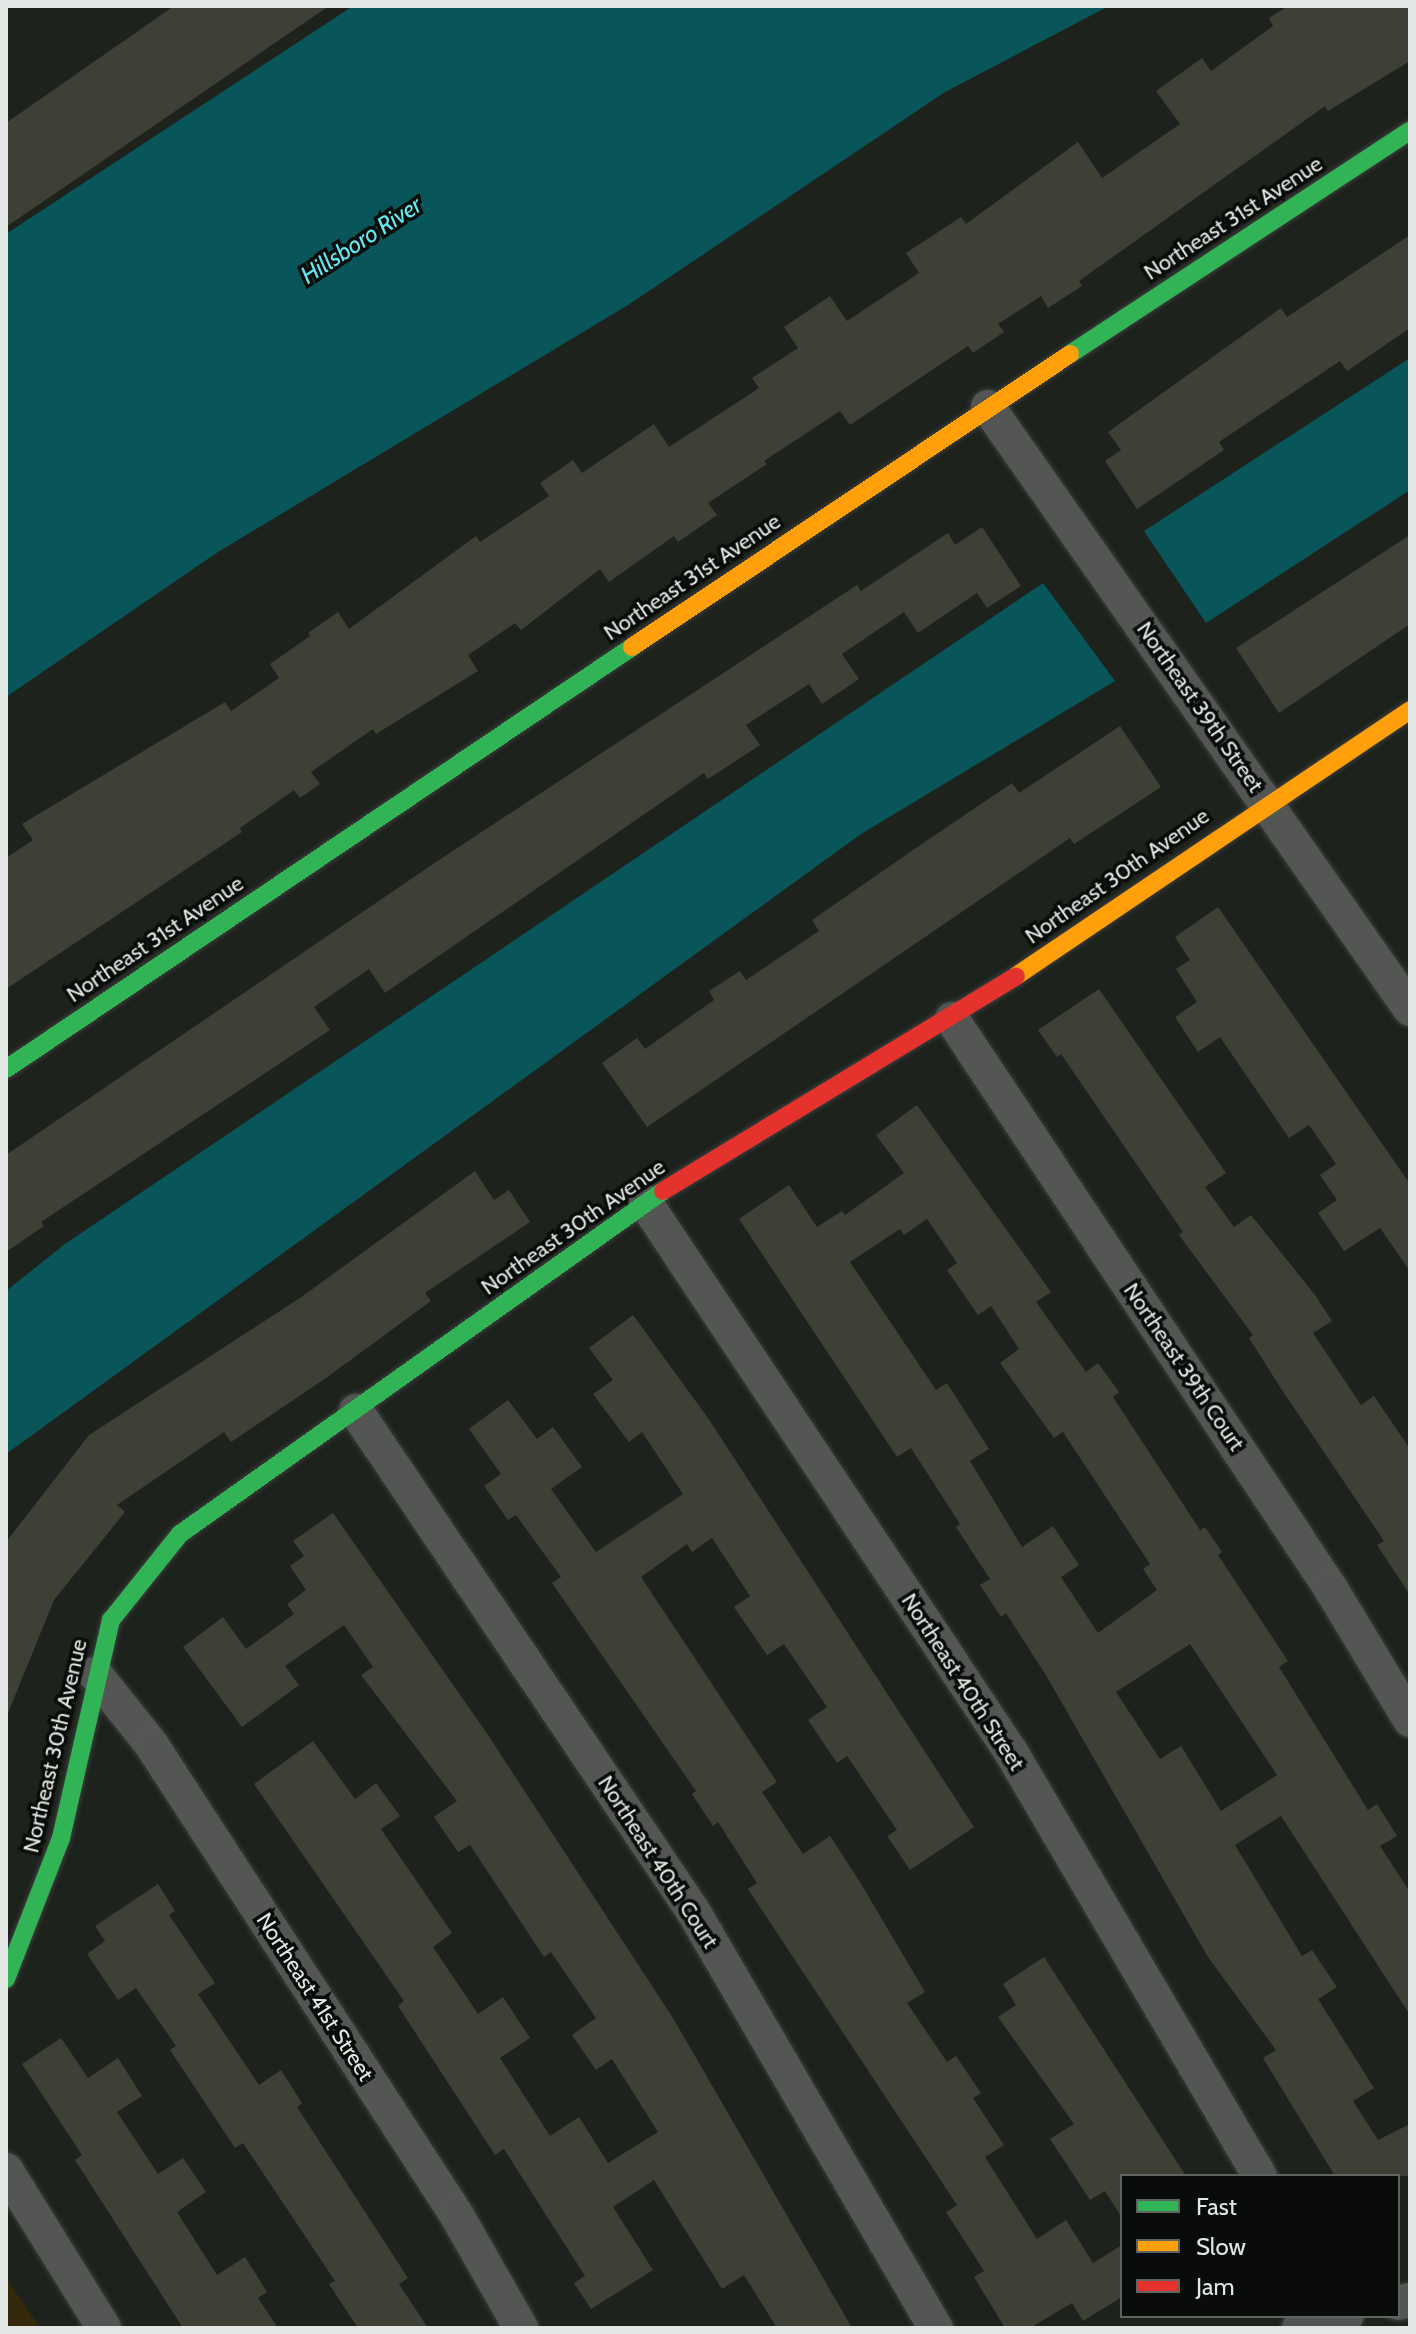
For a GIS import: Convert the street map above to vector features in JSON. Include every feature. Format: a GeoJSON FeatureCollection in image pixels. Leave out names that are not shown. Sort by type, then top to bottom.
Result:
{"type":"FeatureCollection","features":[{"type":"Feature","properties":{"kind":"street","name":"Northeast 31st Avenue"},"geometry":{"type":"LineString","coordinates":[[6,1069],[988,407],[1410,131]]}},
{"type":"Feature","properties":{"kind":"street","name":"Northeast 39th Street"},"geometry":{"type":"LineString","coordinates":[[988,407],[1410,1009]]}},
{"type":"Feature","properties":{"kind":"street","name":"Northeast 30th Avenue"},"geometry":{"type":"LineString","coordinates":[[6,1979],[61,1838],[95,1674],[111,1620],[180,1534],[645,1202],[952,1019],[1267,802],[1410,710]]}},
{"type":"Feature","properties":{"kind":"street","name":"Northeast 39th Court"},"geometry":{"type":"LineString","coordinates":[[952,1019],[1331,1589],[1410,1720]]}},
{"type":"Feature","properties":{"kind":"street","name":"Northeast 40th Street"},"geometry":{"type":"LineString","coordinates":[[645,1202],[1011,1752],[1259,2174]]}},
{"type":"Feature","properties":{"kind":"street","name":"Northeast 40th Court"},"geometry":{"type":"LineString","coordinates":[[356,1411],[693,1911],[936,2328]]}},
{"type":"Feature","properties":{"kind":"street","name":"Northeast 41st Street"},"geometry":{"type":"LineString","coordinates":[[95,1674],[159,1757],[456,2214],[521,2328]]}},
{"type":"Feature","properties":{"kind":"street"},"geometry":{"type":"LineString","coordinates":[[6,2170],[104,2328]]}},
{"type":"Feature","properties":{"kind":"street"},"geometry":{"type":"LineString","coordinates":[[1299,2328],[1335,2318]]}},
{"type":"Feature","properties":{"kind":"shaded area"},"geometry":{"type":"Polygon","coordinates":[[[6,2278],[28,2310],[40,2328],[6,2328],[6,2278]]]}},
{"type":"Feature","properties":{"kind":"water","name":"Hillsboro River"},"geometry":{"type":"Polygon","coordinates":[[[353,6],[1109,6],[945,92],[628,305],[218,552],[6,697],[6,234],[353,6]]]}},
{"type":"Feature","properties":{"kind":"water"},"geometry":{"type":"Polygon","coordinates":[[[1410,358],[1410,490],[1206,623],[1144,531],[1410,358]]]}},
{"type":"Feature","properties":{"kind":"water"},"geometry":{"type":"Polygon","coordinates":[[[1043,583],[1115,681],[861,834],[6,1454],[6,1291],[65,1244],[1043,583]]]}},
{"type":"Feature","properties":{"kind":"building"},"geometry":{"type":"Polygon","coordinates":[[[174,6],[329,6],[6,227],[6,123],[174,6]]]}},
{"type":"Feature","properties":{"kind":"building"},"geometry":{"type":"Polygon","coordinates":[[[1288,6],[1410,6],[1410,61],[1328,111],[1325,106],[1079,281],[1082,286],[1048,308],[1041,296],[998,324],[1004,332],[973,353],[968,346],[850,425],[840,411],[764,461],[767,464],[708,503],[717,515],[678,542],[674,536],[609,582],[600,569],[521,630],[515,623],[468,655],[478,671],[376,734],[373,729],[311,772],[320,784],[300,798],[294,790],[240,828],[242,832],[6,989],[6,858],[33,840],[22,824],[225,702],[231,711],[279,678],[270,664],[310,636],[308,633],[338,612],[349,629],[476,536],[480,542],[549,496],[540,483],[573,460],[582,473],[654,424],[669,447],[759,388],[752,378],[798,348],[784,327],[830,296],[847,321],[919,273],[906,253],[961,217],[966,224],[1078,142],[1102,178],[1180,124],[1156,91],[1202,58],[1211,71],[1273,26],[1269,18],[1288,6]]]}},
{"type":"Feature","properties":{"kind":"building"},"geometry":{"type":"Polygon","coordinates":[[[1410,235],[1410,328],[1347,371],[1340,361],[1219,442],[1224,450],[1137,509],[1105,461],[1121,450],[1108,432],[1281,308],[1287,317],[1410,235]]]}},
{"type":"Feature","properties":{"kind":"building"},"geometry":{"type":"Polygon","coordinates":[[[982,527],[1021,586],[987,608],[977,593],[918,633],[904,612],[842,654],[859,679],[822,704],[809,684],[746,725],[760,745],[708,779],[704,773],[385,993],[369,969],[314,1007],[330,1030],[41,1222],[44,1226],[6,1252],[6,1155],[433,864],[857,585],[861,591],[948,533],[955,545],[982,527]]]}},
{"type":"Feature","properties":{"kind":"building"},"geometry":{"type":"Polygon","coordinates":[[[1410,535],[1410,624],[1279,713],[1236,648],[1410,535]]]}},
{"type":"Feature","properties":{"kind":"building"},"geometry":{"type":"Polygon","coordinates":[[[1120,726],[1161,787],[1074,844],[1070,838],[647,1127],[602,1063],[637,1038],[645,1049],[714,1000],[709,991],[740,971],[746,980],[819,931],[812,920],[916,848],[1012,783],[1019,793],[1120,726]]]}},
{"type":"Feature","properties":{"kind":"building"},"geometry":{"type":"Polygon","coordinates":[[[1218,907],[1410,1184],[1410,1271],[1380,1228],[1344,1251],[1318,1213],[1337,1200],[1320,1175],[1336,1164],[1309,1125],[1289,1138],[1220,1037],[1198,1052],[1175,1017],[1197,1002],[1176,969],[1190,960],[1175,937],[1218,907]]]}},
{"type":"Feature","properties":{"kind":"building"},"geometry":{"type":"Polygon","coordinates":[[[1099,989],[1226,1173],[1205,1187],[1234,1227],[1251,1215],[1315,1295],[1332,1321],[1313,1333],[1361,1405],[1374,1396],[1410,1449],[1410,1595],[1377,1545],[1384,1541],[1280,1387],[1249,1338],[1253,1335],[1179,1235],[1183,1232],[1061,1054],[1057,1057],[1038,1030],[1099,989]]]}},
{"type":"Feature","properties":{"kind":"building"},"geometry":{"type":"Polygon","coordinates":[[[917,1105],[1051,1292],[1036,1302],[1086,1372],[1098,1363],[1119,1392],[1113,1397],[1200,1530],[1205,1527],[1222,1552],[1218,1555],[1288,1661],[1279,1667],[1368,1810],[1377,1804],[1397,1836],[1380,1846],[1410,1892],[1410,2015],[1281,1816],[1235,1845],[1302,1956],[1312,1950],[1337,1987],[1318,1999],[1374,2088],[1353,2101],[1378,2140],[1410,2124],[1410,2176],[1334,2174],[1263,2058],[1276,2050],[1208,1957],[1047,1677],[1006,1613],[1001,1617],[980,1585],[990,1579],[956,1527],[960,1524],[911,1448],[897,1457],[739,1219],[789,1185],[817,1227],[842,1211],[845,1215],[904,1173],[876,1135],[917,1105]],[[927,1219],[904,1235],[900,1229],[850,1262],[936,1390],[947,1383],[989,1449],[970,1461],[1022,1547],[1053,1526],[1079,1565],[1061,1577],[1098,1633],[1157,1590],[1143,1569],[1150,1564],[1063,1432],[1054,1438],[1000,1363],[1019,1349],[991,1306],[978,1315],[947,1270],[957,1263],[927,1219]],[[1190,1644],[1116,1692],[1160,1759],[1181,1746],[1221,1811],[1277,1775],[1190,1644]]]}},
{"type":"Feature","properties":{"kind":"building"},"geometry":{"type":"Polygon","coordinates":[[[475,1171],[494,1200],[509,1190],[530,1222],[425,1293],[431,1301],[326,1378],[231,1442],[224,1432],[117,1505],[125,1512],[54,1600],[6,1718],[6,1542],[89,1435],[300,1298],[475,1171]]]}},
{"type":"Feature","properties":{"kind":"building"},"geometry":{"type":"Polygon","coordinates":[[[633,1315],[708,1418],[974,1827],[910,1870],[887,1836],[897,1830],[847,1756],[837,1763],[808,1720],[827,1707],[784,1644],[767,1655],[734,1607],[750,1596],[712,1538],[692,1552],[687,1544],[641,1577],[777,1782],[762,1792],[803,1854],[830,1836],[860,1882],[925,1992],[907,2003],[947,2062],[956,2056],[981,2093],[973,2098],[1004,2145],[985,2157],[1037,2239],[1066,2220],[1093,2263],[1120,2246],[1120,2298],[1083,2321],[1072,2303],[1030,2328],[1005,2328],[974,2277],[984,2271],[946,2212],[957,2205],[748,1889],[757,1883],[718,1822],[713,1826],[692,1794],[696,1791],[552,1583],[561,1577],[516,1515],[508,1520],[484,1486],[501,1474],[469,1429],[508,1400],[537,1439],[553,1427],[582,1467],[551,1489],[596,1552],[683,1494],[642,1432],[629,1442],[593,1394],[613,1380],[589,1348],[633,1315]]]}},
{"type":"Feature","properties":{"kind":"building"},"geometry":{"type":"Polygon","coordinates":[[[333,1513],[486,1732],[673,2018],[852,2328],[777,2328],[744,2275],[722,2289],[654,2180],[613,2207],[653,2270],[591,2309],[574,2283],[585,2276],[504,2149],[495,2155],[398,2006],[404,2001],[254,1784],[313,1741],[355,1799],[376,1783],[400,1816],[381,1829],[452,1933],[433,1947],[478,2014],[503,1997],[530,2038],[500,2058],[550,2136],[579,2117],[608,2163],[658,2132],[612,2059],[596,2070],[572,2035],[596,2018],[551,1952],[544,1957],[470,1845],[458,1852],[434,1817],[457,1801],[361,1675],[373,1667],[344,1625],[285,1666],[299,1685],[242,1727],[183,1647],[223,1617],[246,1649],[294,1614],[287,1604],[306,1590],[290,1566],[304,1556],[293,1541],[333,1513]]]}},
{"type":"Feature","properties":{"kind":"building"},"geometry":{"type":"Polygon","coordinates":[[[158,1884],[175,1911],[169,1915],[215,1983],[198,1994],[259,2085],[281,2070],[302,2103],[297,2107],[408,2278],[399,2284],[428,2328],[358,2328],[329,2284],[335,2281],[243,2143],[235,2148],[170,2050],[176,2046],[136,1988],[118,2000],[87,1954],[105,1941],[95,1926],[158,1884]]]}},
{"type":"Feature","properties":{"kind":"building"},"geometry":{"type":"Polygon","coordinates":[[[1044,1957],[1185,2174],[1120,2174],[1120,2215],[1105,2191],[1090,2200],[1050,2139],[1074,2124],[998,2017],[1016,2005],[1003,1984],[1044,1957]]]}},
{"type":"Feature","properties":{"kind":"building"},"geometry":{"type":"Polygon","coordinates":[[[61,2038],[88,2078],[118,2058],[142,2096],[117,2112],[158,2174],[183,2158],[206,2192],[177,2212],[217,2275],[245,2257],[267,2292],[258,2298],[278,2328],[183,2328],[75,2160],[82,2155],[22,2064],[61,2038]]]}},
{"type":"Feature","properties":{"kind":"traffic: fast"},"geometry":{"type":"LineString","coordinates":[[1070,354],[1410,131]]}},
{"type":"Feature","properties":{"kind":"traffic: fast"},"geometry":{"type":"LineString","coordinates":[[6,1069],[632,647]]}},
{"type":"Feature","properties":{"kind":"traffic: fast"},"geometry":{"type":"LineString","coordinates":[[6,1979],[61,1838],[111,1620],[180,1534],[663,1191]]}},
{"type":"Feature","properties":{"kind":"traffic: slow"},"geometry":{"type":"LineString","coordinates":[[632,647],[1070,354]]}},
{"type":"Feature","properties":{"kind":"traffic: slow"},"geometry":{"type":"LineString","coordinates":[[1016,976],[1410,710]]}},
{"type":"Feature","properties":{"kind":"traffic: jam"},"geometry":{"type":"LineString","coordinates":[[663,1191],[1016,976]]}}]}
